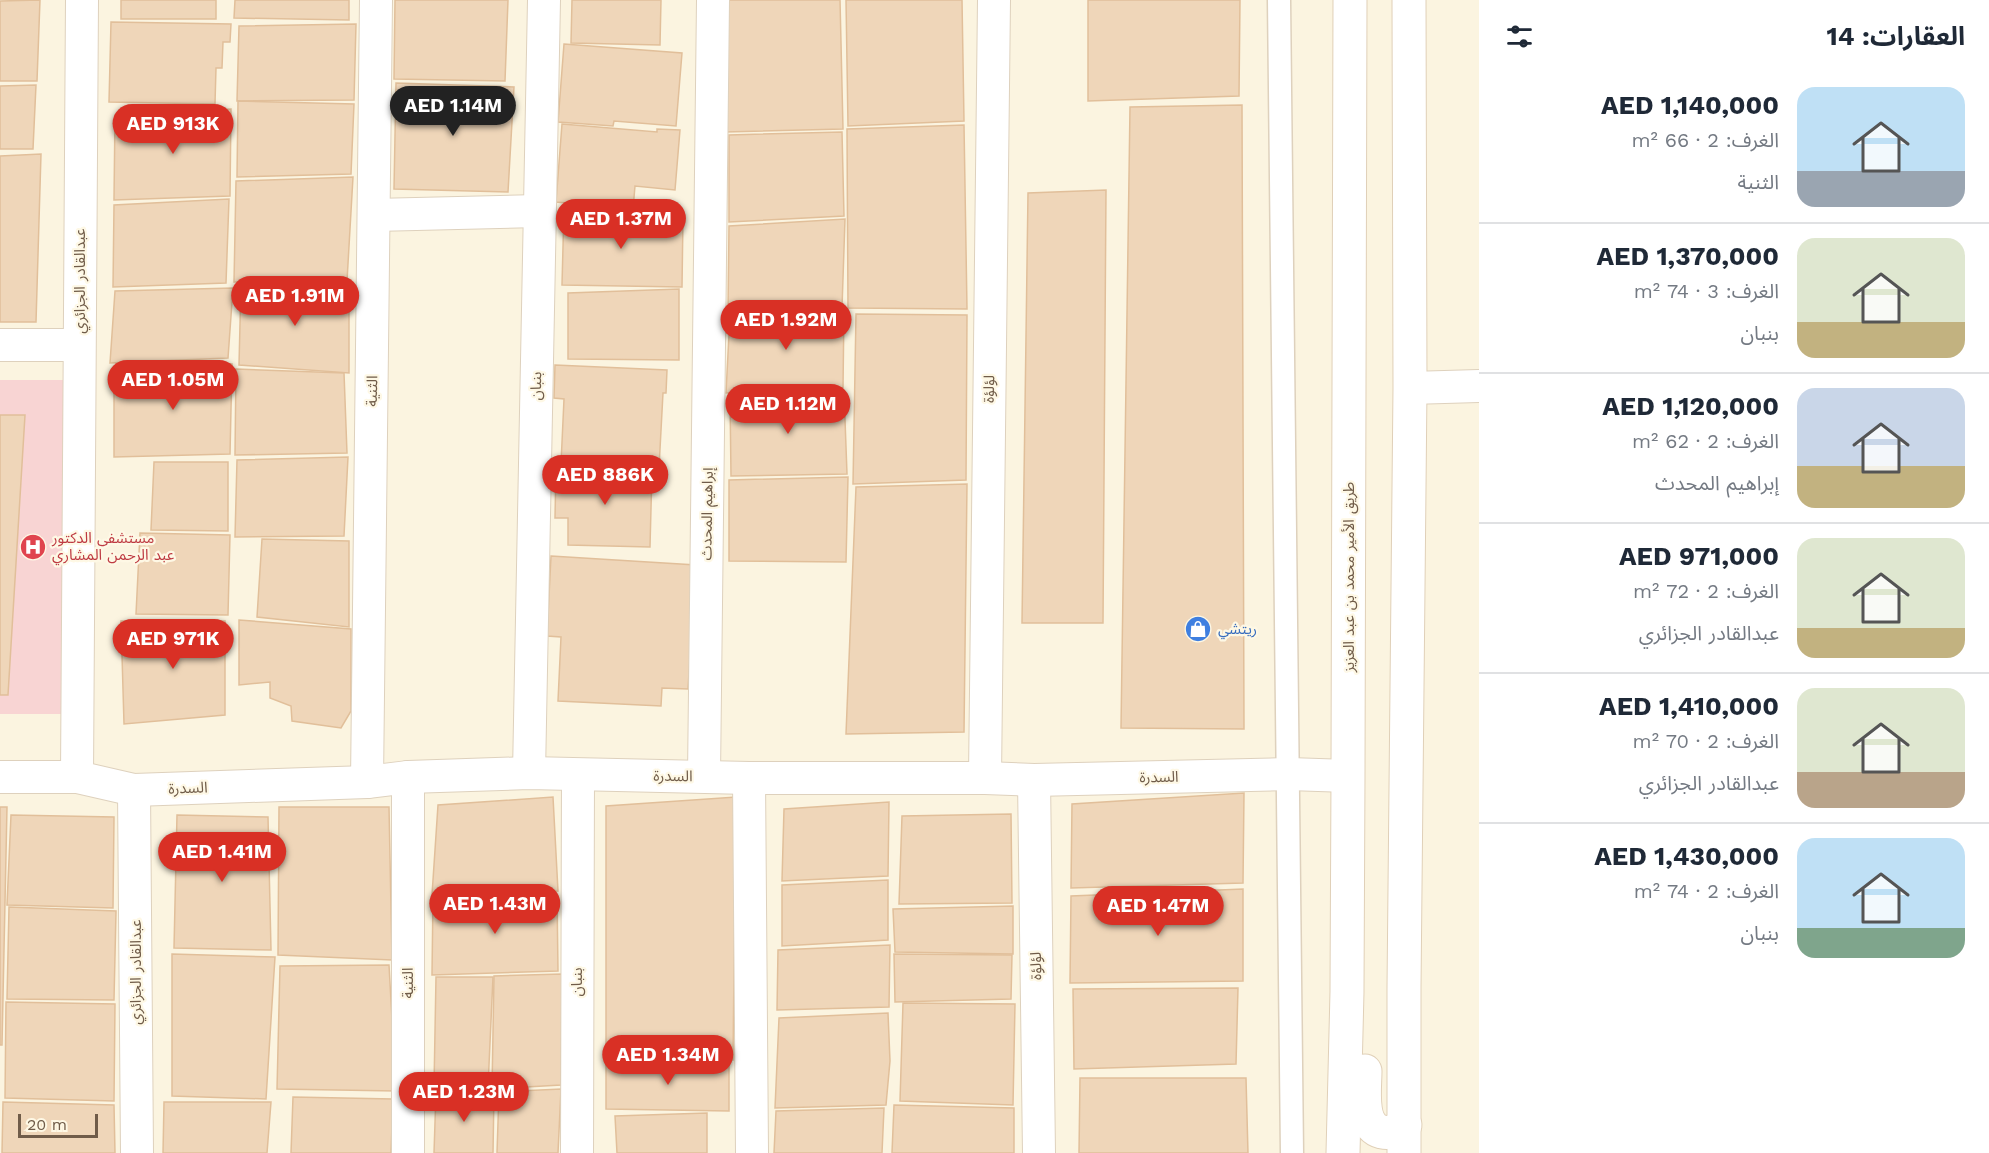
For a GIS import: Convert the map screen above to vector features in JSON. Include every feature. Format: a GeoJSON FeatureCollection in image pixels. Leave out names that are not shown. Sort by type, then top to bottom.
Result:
{"type":"FeatureCollection","features":[{"type":"Feature","properties":{"kind":"main road","name":"طريق الأمير محمد بن عبد العزيز"},"geometry":{"type":"LineString","coordinates":[[1342,1153],[1347,992],[1350,0]]}},
{"type":"Feature","properties":{"kind":"main road"},"geometry":{"type":"LineString","coordinates":[[1347,992],[1362,1023],[1366,1113],[1369,1121],[1374,1128],[1404,1139],[1410,388],[1409,0]]}},
{"type":"Feature","properties":{"kind":"street","name":"عبدالقادر الجزائري"},"geometry":{"type":"LineString","coordinates":[[77,777],[82,0]]}},
{"type":"Feature","properties":{"kind":"street","name":"الثنية"},"geometry":{"type":"LineString","coordinates":[[368,782],[376,0]]}},
{"type":"Feature","properties":{"kind":"street","name":"بنبان"},"geometry":{"type":"LineString","coordinates":[[529,773],[538,211],[544,0]]}},
{"type":"Feature","properties":{"kind":"street","name":"إبراهيم المحدث"},"geometry":{"type":"LineString","coordinates":[[704,776],[713,0]]}},
{"type":"Feature","properties":{"kind":"street","name":"لؤلؤة"},"geometry":{"type":"LineString","coordinates":[[985,778],[994,0]]}},
{"type":"Feature","properties":{"kind":"street"},"geometry":{"type":"LineString","coordinates":[[1279,0],[1292,1153]]}},
{"type":"Feature","properties":{"kind":"street"},"geometry":{"type":"LineString","coordinates":[[374,215],[538,211]]}},
{"type":"Feature","properties":{"kind":"street"},"geometry":{"type":"LineString","coordinates":[[0,345],[79,345]]}},
{"type":"Feature","properties":{"kind":"street"},"geometry":{"type":"LineString","coordinates":[[1410,388],[1479,386]]}},
{"type":"Feature","properties":{"kind":"street","name":"السدرة"},"geometry":{"type":"LineString","coordinates":[[0,777],[77,777],[134,790],[368,782],[408,777],[529,773],[749,778],[1034,780],[1289,774],[1348,776]]}},
{"type":"Feature","properties":{"kind":"street","name":"بنبان"},"geometry":{"type":"LineString","coordinates":[[577,1153],[578,775]]}},
{"type":"Feature","properties":{"kind":"street","name":"الثنية"},"geometry":{"type":"LineString","coordinates":[[408,777],[408,1153]]}},
{"type":"Feature","properties":{"kind":"street"},"geometry":{"type":"LineString","coordinates":[[749,778],[752,1153]]}},
{"type":"Feature","properties":{"kind":"street","name":"لؤلؤة"},"geometry":{"type":"LineString","coordinates":[[1034,780],[1039,1153]]}},
{"type":"Feature","properties":{"kind":"street","name":"عبدالقادر الجزائري"},"geometry":{"type":"LineString","coordinates":[[134,790],[137,1153]]}},
{"type":"Feature","properties":{"kind":"shaded area","name":"مستشفى الدكتور عبد الرحمن المشاري"},"geometry":{"type":"Polygon","coordinates":[[[0,380],[69,380],[64,714],[0,714],[0,380]]]}},
{"type":"Feature","properties":{"kind":"building"},"geometry":{"type":"Polygon","coordinates":[[[40,0],[37,81],[0,81],[0,1],[40,0]]]}},
{"type":"Feature","properties":{"kind":"building"},"geometry":{"type":"Polygon","coordinates":[[[121,0],[216,0],[216,19],[121,19],[121,0]]]}},
{"type":"Feature","properties":{"kind":"building"},"geometry":{"type":"Polygon","coordinates":[[[235,0],[349,0],[349,20],[234,18],[235,0]]]}},
{"type":"Feature","properties":{"kind":"building"},"geometry":{"type":"Polygon","coordinates":[[[395,0],[508,0],[505,81],[394,79],[395,0]]]}},
{"type":"Feature","properties":{"kind":"building"},"geometry":{"type":"Polygon","coordinates":[[[572,0],[661,0],[660,45],[571,43],[572,0]]]}},
{"type":"Feature","properties":{"kind":"building"},"geometry":{"type":"Polygon","coordinates":[[[727,0],[840,0],[843,129],[725,132],[727,0]]]}},
{"type":"Feature","properties":{"kind":"building"},"geometry":{"type":"Polygon","coordinates":[[[846,0],[962,0],[964,121],[848,126],[846,0]]]}},
{"type":"Feature","properties":{"kind":"building"},"geometry":{"type":"Polygon","coordinates":[[[1088,0],[1240,0],[1239,96],[1088,101],[1088,0]]]}},
{"type":"Feature","properties":{"kind":"building"},"geometry":{"type":"Polygon","coordinates":[[[111,22],[231,24],[230,42],[223,42],[222,68],[216,68],[215,104],[109,102],[111,22]]]}},
{"type":"Feature","properties":{"kind":"building"},"geometry":{"type":"Polygon","coordinates":[[[356,24],[354,100],[237,101],[239,26],[356,24]]]}},
{"type":"Feature","properties":{"kind":"building"},"geometry":{"type":"Polygon","coordinates":[[[564,44],[682,53],[676,126],[614,121],[613,126],[558,122],[564,44]]]}},
{"type":"Feature","properties":{"kind":"building"},"geometry":{"type":"Polygon","coordinates":[[[396,83],[514,87],[508,192],[394,189],[396,83]]]}},
{"type":"Feature","properties":{"kind":"building"},"geometry":{"type":"Polygon","coordinates":[[[36,85],[33,149],[0,149],[0,86],[36,85]]]}},
{"type":"Feature","properties":{"kind":"building"},"geometry":{"type":"Polygon","coordinates":[[[238,101],[354,104],[351,174],[237,177],[238,101]]]}},
{"type":"Feature","properties":{"kind":"building"},"geometry":{"type":"Polygon","coordinates":[[[1242,105],[1244,729],[1121,728],[1130,107],[1242,105]]]}},
{"type":"Feature","properties":{"kind":"building"},"geometry":{"type":"Polygon","coordinates":[[[231,109],[230,196],[114,200],[115,115],[231,109]]]}},
{"type":"Feature","properties":{"kind":"building"},"geometry":{"type":"Polygon","coordinates":[[[562,124],[657,132],[657,129],[680,130],[675,190],[635,186],[633,209],[556,202],[562,124]]]}},
{"type":"Feature","properties":{"kind":"building"},"geometry":{"type":"Polygon","coordinates":[[[964,125],[967,309],[848,308],[847,129],[964,125]]]}},
{"type":"Feature","properties":{"kind":"building"},"geometry":{"type":"Polygon","coordinates":[[[842,132],[844,216],[729,222],[729,135],[842,132]]]}},
{"type":"Feature","properties":{"kind":"building"},"geometry":{"type":"Polygon","coordinates":[[[41,154],[36,322],[0,322],[0,156],[41,154]]]}},
{"type":"Feature","properties":{"kind":"building"},"geometry":{"type":"Polygon","coordinates":[[[353,177],[347,281],[234,282],[236,181],[353,177]]]}},
{"type":"Feature","properties":{"kind":"building"},"geometry":{"type":"Polygon","coordinates":[[[1106,190],[1103,623],[1022,623],[1028,193],[1106,190]]]}},
{"type":"Feature","properties":{"kind":"building"},"geometry":{"type":"Polygon","coordinates":[[[229,199],[226,283],[113,287],[114,205],[229,199]]]}},
{"type":"Feature","properties":{"kind":"building"},"geometry":{"type":"Polygon","coordinates":[[[564,209],[616,209],[615,216],[683,217],[682,287],[562,285],[564,209]]]}},
{"type":"Feature","properties":{"kind":"building"},"geometry":{"type":"Polygon","coordinates":[[[845,219],[842,308],[728,312],[729,226],[845,219]]]}},
{"type":"Feature","properties":{"kind":"building"},"geometry":{"type":"Polygon","coordinates":[[[241,284],[349,286],[349,373],[239,365],[241,284]]]}},
{"type":"Feature","properties":{"kind":"building"},"geometry":{"type":"Polygon","coordinates":[[[233,288],[228,358],[110,363],[115,291],[233,288]]]}},
{"type":"Feature","properties":{"kind":"building"},"geometry":{"type":"Polygon","coordinates":[[[679,289],[679,360],[568,359],[568,293],[679,289]]]}},
{"type":"Feature","properties":{"kind":"building"},"geometry":{"type":"Polygon","coordinates":[[[844,309],[843,388],[726,393],[730,315],[844,309]]]}},
{"type":"Feature","properties":{"kind":"building"},"geometry":{"type":"Polygon","coordinates":[[[856,314],[967,315],[966,480],[853,484],[856,314]]]}},
{"type":"Feature","properties":{"kind":"building"},"geometry":{"type":"Polygon","coordinates":[[[232,364],[230,454],[114,457],[114,368],[232,364]]]}},
{"type":"Feature","properties":{"kind":"building"},"geometry":{"type":"Polygon","coordinates":[[[555,365],[667,370],[666,393],[663,393],[659,468],[561,464],[564,399],[554,398],[555,365]]]}},
{"type":"Feature","properties":{"kind":"building"},"geometry":{"type":"Polygon","coordinates":[[[236,369],[344,373],[347,453],[235,455],[236,369]]]}},
{"type":"Feature","properties":{"kind":"building"},"geometry":{"type":"Polygon","coordinates":[[[844,392],[847,474],[731,476],[730,397],[844,392]]]}},
{"type":"Feature","properties":{"kind":"building"},"geometry":{"type":"Polygon","coordinates":[[[0,415],[25,415],[8,695],[0,695],[0,415]]]}},
{"type":"Feature","properties":{"kind":"building"},"geometry":{"type":"Polygon","coordinates":[[[348,457],[344,536],[235,537],[237,460],[348,457]]]}},
{"type":"Feature","properties":{"kind":"building"},"geometry":{"type":"Polygon","coordinates":[[[154,462],[228,462],[228,531],[151,530],[154,462]]]}},
{"type":"Feature","properties":{"kind":"building"},"geometry":{"type":"Polygon","coordinates":[[[556,468],[652,470],[650,547],[568,545],[568,518],[555,518],[556,468]]]}},
{"type":"Feature","properties":{"kind":"building"},"geometry":{"type":"Polygon","coordinates":[[[848,477],[846,562],[729,561],[729,480],[848,477]]]}},
{"type":"Feature","properties":{"kind":"building"},"geometry":{"type":"Polygon","coordinates":[[[967,484],[964,732],[846,734],[856,487],[967,484]]]}},
{"type":"Feature","properties":{"kind":"building"},"geometry":{"type":"Polygon","coordinates":[[[140,533],[230,535],[228,615],[136,614],[140,533]]]}},
{"type":"Feature","properties":{"kind":"building"},"geometry":{"type":"Polygon","coordinates":[[[262,539],[349,541],[349,627],[257,617],[262,539]]]}},
{"type":"Feature","properties":{"kind":"building"},"geometry":{"type":"Polygon","coordinates":[[[551,556],[696,565],[688,689],[662,688],[661,706],[558,701],[561,637],[547,636],[551,556]]]}},
{"type":"Feature","properties":{"kind":"building"},"geometry":{"type":"Polygon","coordinates":[[[239,620],[351,629],[351,711],[341,728],[292,721],[291,706],[270,698],[270,682],[239,685],[239,620]]]}},
{"type":"Feature","properties":{"kind":"building"},"geometry":{"type":"Polygon","coordinates":[[[121,621],[225,621],[225,715],[124,724],[121,621]]]}},
{"type":"Feature","properties":{"kind":"building"},"geometry":{"type":"Polygon","coordinates":[[[1244,793],[1243,883],[1071,888],[1072,804],[1244,793]]]}},
{"type":"Feature","properties":{"kind":"building"},"geometry":{"type":"Polygon","coordinates":[[[553,797],[558,891],[432,895],[438,805],[553,797]]]}},
{"type":"Feature","properties":{"kind":"building"},"geometry":{"type":"Polygon","coordinates":[[[736,797],[733,1060],[606,1057],[606,806],[736,797]]]}},
{"type":"Feature","properties":{"kind":"building"},"geometry":{"type":"Polygon","coordinates":[[[889,802],[888,876],[782,881],[784,809],[889,802]]]}},
{"type":"Feature","properties":{"kind":"building"},"geometry":{"type":"Polygon","coordinates":[[[0,807],[7,807],[2,1045],[0,1045],[0,807]]]}},
{"type":"Feature","properties":{"kind":"building"},"geometry":{"type":"Polygon","coordinates":[[[279,807],[389,807],[392,960],[278,955],[279,807]]]}},
{"type":"Feature","properties":{"kind":"building"},"geometry":{"type":"Polygon","coordinates":[[[1011,814],[1012,903],[899,904],[902,816],[1011,814]]]}},
{"type":"Feature","properties":{"kind":"building"},"geometry":{"type":"Polygon","coordinates":[[[11,815],[114,817],[113,908],[7,905],[11,815]]]}},
{"type":"Feature","properties":{"kind":"building"},"geometry":{"type":"Polygon","coordinates":[[[177,815],[268,817],[271,950],[174,948],[177,815]]]}},
{"type":"Feature","properties":{"kind":"building"},"geometry":{"type":"Polygon","coordinates":[[[888,880],[888,940],[782,946],[782,885],[888,880]]]}},
{"type":"Feature","properties":{"kind":"building"},"geometry":{"type":"Polygon","coordinates":[[[1243,889],[1243,981],[1070,983],[1071,896],[1243,889]]]}},
{"type":"Feature","properties":{"kind":"building"},"geometry":{"type":"Polygon","coordinates":[[[557,895],[558,971],[432,975],[433,897],[557,895]]]}},
{"type":"Feature","properties":{"kind":"building"},"geometry":{"type":"Polygon","coordinates":[[[1013,906],[1013,954],[895,952],[893,909],[1013,906]]]}},
{"type":"Feature","properties":{"kind":"building"},"geometry":{"type":"Polygon","coordinates":[[[9,907],[116,911],[114,1000],[7,999],[9,907]]]}},
{"type":"Feature","properties":{"kind":"building"},"geometry":{"type":"Polygon","coordinates":[[[890,945],[889,1007],[777,1010],[778,950],[890,945]]]}},
{"type":"Feature","properties":{"kind":"building"},"geometry":{"type":"Polygon","coordinates":[[[172,954],[275,957],[266,1099],[172,1096],[172,954]]]}},
{"type":"Feature","properties":{"kind":"building"},"geometry":{"type":"Polygon","coordinates":[[[894,954],[1012,955],[1011,999],[895,1002],[894,954]]]}},
{"type":"Feature","properties":{"kind":"building"},"geometry":{"type":"Polygon","coordinates":[[[389,965],[396,1091],[277,1089],[280,966],[389,965]]]}},
{"type":"Feature","properties":{"kind":"building"},"geometry":{"type":"Polygon","coordinates":[[[562,974],[561,1085],[492,1089],[494,976],[562,974]]]}},
{"type":"Feature","properties":{"kind":"building"},"geometry":{"type":"Polygon","coordinates":[[[436,977],[493,977],[488,1087],[434,1086],[436,977]]]}},
{"type":"Feature","properties":{"kind":"building"},"geometry":{"type":"Polygon","coordinates":[[[1238,988],[1236,1064],[1074,1069],[1073,989],[1238,988]]]}},
{"type":"Feature","properties":{"kind":"building"},"geometry":{"type":"Polygon","coordinates":[[[6,1002],[115,1004],[114,1101],[5,1098],[6,1002]]]}},
{"type":"Feature","properties":{"kind":"building"},"geometry":{"type":"Polygon","coordinates":[[[903,1003],[1015,1004],[1013,1105],[900,1101],[903,1003]]]}},
{"type":"Feature","properties":{"kind":"building"},"geometry":{"type":"Polygon","coordinates":[[[888,1013],[890,1061],[886,1105],[775,1108],[779,1018],[888,1013]]]}},
{"type":"Feature","properties":{"kind":"building"},"geometry":{"type":"Polygon","coordinates":[[[606,1060],[729,1062],[729,1111],[606,1109],[606,1060]]]}},
{"type":"Feature","properties":{"kind":"building"},"geometry":{"type":"Polygon","coordinates":[[[1080,1078],[1246,1078],[1248,1153],[1079,1153],[1080,1078]]]}},
{"type":"Feature","properties":{"kind":"building"},"geometry":{"type":"Polygon","coordinates":[[[561,1089],[558,1153],[497,1153],[499,1092],[561,1089]]]}},
{"type":"Feature","properties":{"kind":"building"},"geometry":{"type":"Polygon","coordinates":[[[436,1092],[494,1092],[493,1153],[434,1153],[436,1092]]]}},
{"type":"Feature","properties":{"kind":"building"},"geometry":{"type":"Polygon","coordinates":[[[293,1097],[393,1099],[391,1153],[291,1153],[293,1097]]]}},
{"type":"Feature","properties":{"kind":"building"},"geometry":{"type":"Polygon","coordinates":[[[3,1102],[114,1105],[115,1153],[2,1153],[3,1102]]]}},
{"type":"Feature","properties":{"kind":"building"},"geometry":{"type":"Polygon","coordinates":[[[164,1102],[271,1102],[267,1153],[163,1153],[164,1102]]]}},
{"type":"Feature","properties":{"kind":"building"},"geometry":{"type":"Polygon","coordinates":[[[894,1105],[1014,1108],[1014,1153],[892,1153],[894,1105]]]}},
{"type":"Feature","properties":{"kind":"building"},"geometry":{"type":"Polygon","coordinates":[[[884,1108],[882,1153],[774,1153],[776,1111],[884,1108]]]}},
{"type":"Feature","properties":{"kind":"building"},"geometry":{"type":"Polygon","coordinates":[[[707,1113],[707,1153],[617,1153],[615,1116],[707,1113]]]}},
{"type":"Feature","properties":{"kind":"place","name":"مستشفى الدكتور عبد الرحمن المشاري"},"geometry":{"type":"Point","coordinates":[33,547]}},
{"type":"Feature","properties":{"kind":"place","name":"ريتشي"},"geometry":{"type":"Point","coordinates":[1198,629]}}]}
